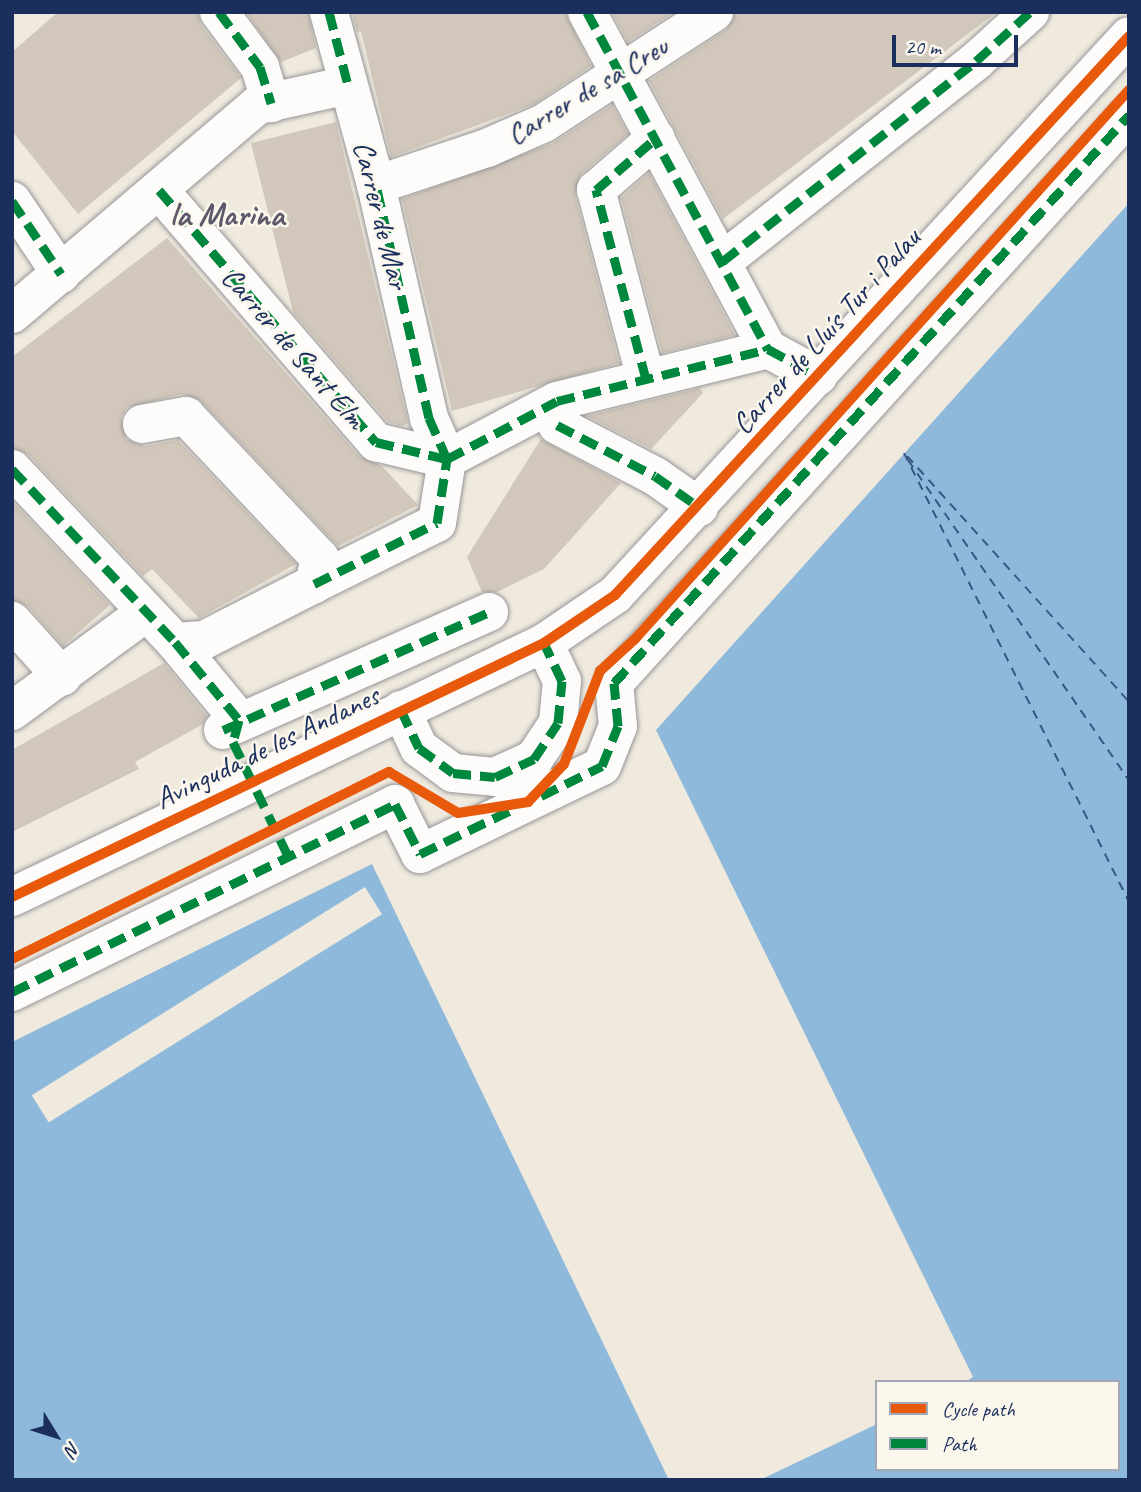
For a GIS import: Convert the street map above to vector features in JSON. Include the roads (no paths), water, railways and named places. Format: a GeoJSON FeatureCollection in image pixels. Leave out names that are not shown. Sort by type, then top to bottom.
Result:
{"type":"FeatureCollection","features":[{"type":"Feature","properties":{"kind":"street"},"geometry":{"type":"LineString","coordinates":[[219,12],[260,67],[271,103]]}},
{"type":"Feature","properties":{"kind":"street","name":"Carrer de Mar"},"geometry":{"type":"LineString","coordinates":[[329,12],[376,185],[429,418],[447,459]]}},
{"type":"Feature","properties":{"kind":"street","name":"Carrer de Lluís Tur i Palau"},"geometry":{"type":"LineString","coordinates":[[587,12],[768,349]]}},
{"type":"Feature","properties":{"kind":"street","name":"Carrer de sa Creu"},"geometry":{"type":"LineString","coordinates":[[376,185],[487,148],[544,123],[714,12]]}},
{"type":"Feature","properties":{"kind":"street"},"geometry":{"type":"LineString","coordinates":[[723,261],[976,61],[1030,12]]}},
{"type":"Feature","properties":{"kind":"street","name":"Carrer de Lluís Tur i Palau"},"geometry":{"type":"LineString","coordinates":[[544,643],[615,595],[699,507],[1129,36]]}},
{"type":"Feature","properties":{"kind":"street"},"geometry":{"type":"LineString","coordinates":[[12,314],[258,105],[348,85]]}},
{"type":"Feature","properties":{"kind":"street"},"geometry":{"type":"LineString","coordinates":[[12,992],[395,804],[420,854],[601,766],[618,726],[614,683],[1129,116]]}},
{"type":"Feature","properties":{"kind":"street"},"geometry":{"type":"LineString","coordinates":[[646,379],[596,190],[656,138]]}},
{"type":"Feature","properties":{"kind":"street","name":"Carrer de Sant Elm"},"geometry":{"type":"LineString","coordinates":[[159,190],[376,442],[447,459]]}},
{"type":"Feature","properties":{"kind":"street"},"geometry":{"type":"LineString","coordinates":[[12,201],[61,274]]}},
{"type":"Feature","properties":{"kind":"street"},"geometry":{"type":"LineString","coordinates":[[175,642],[204,640],[317,571],[437,523],[447,459],[557,413],[646,379],[768,349],[818,376]]}},
{"type":"Feature","properties":{"kind":"street"},"geometry":{"type":"LineString","coordinates":[[557,413],[699,507]]}},
{"type":"Feature","properties":{"kind":"street"},"geometry":{"type":"LineString","coordinates":[[142,424],[186,416],[317,571]]}},
{"type":"Feature","properties":{"kind":"street"},"geometry":{"type":"LineString","coordinates":[[12,469],[175,642],[232,731],[489,612]]}},
{"type":"Feature","properties":{"kind":"street"},"geometry":{"type":"LineString","coordinates":[[12,710],[62,677],[145,613]]}},
{"type":"Feature","properties":{"kind":"street"},"geometry":{"type":"LineString","coordinates":[[12,621],[62,677]]}},
{"type":"Feature","properties":{"kind":"street"},"geometry":{"type":"LineString","coordinates":[[401,710],[419,748],[453,773],[495,777],[534,759],[558,723],[562,681],[544,643]]}},
{"type":"Feature","properties":{"kind":"street","name":"Avinguda de les Andanes"},"geometry":{"type":"LineString","coordinates":[[12,897],[544,643]]}},
{"type":"Feature","properties":{"kind":"water"},"geometry":{"type":"Polygon","coordinates":[[[1129,203],[1129,1480],[760,1480],[875,1425],[875,1471],[1120,1471],[1120,1380],[968,1380],[973,1377],[656,730],[1129,203]]]}},
{"type":"Feature","properties":{"kind":"water"},"geometry":{"type":"Polygon","coordinates":[[[372,864],[669,1480],[12,1480],[12,1042],[372,864]]]}},
{"type":"Feature","properties":{"kind":"district","name":"la Marina"},"geometry":{"type":"Point","coordinates":[227,215]}}]}
